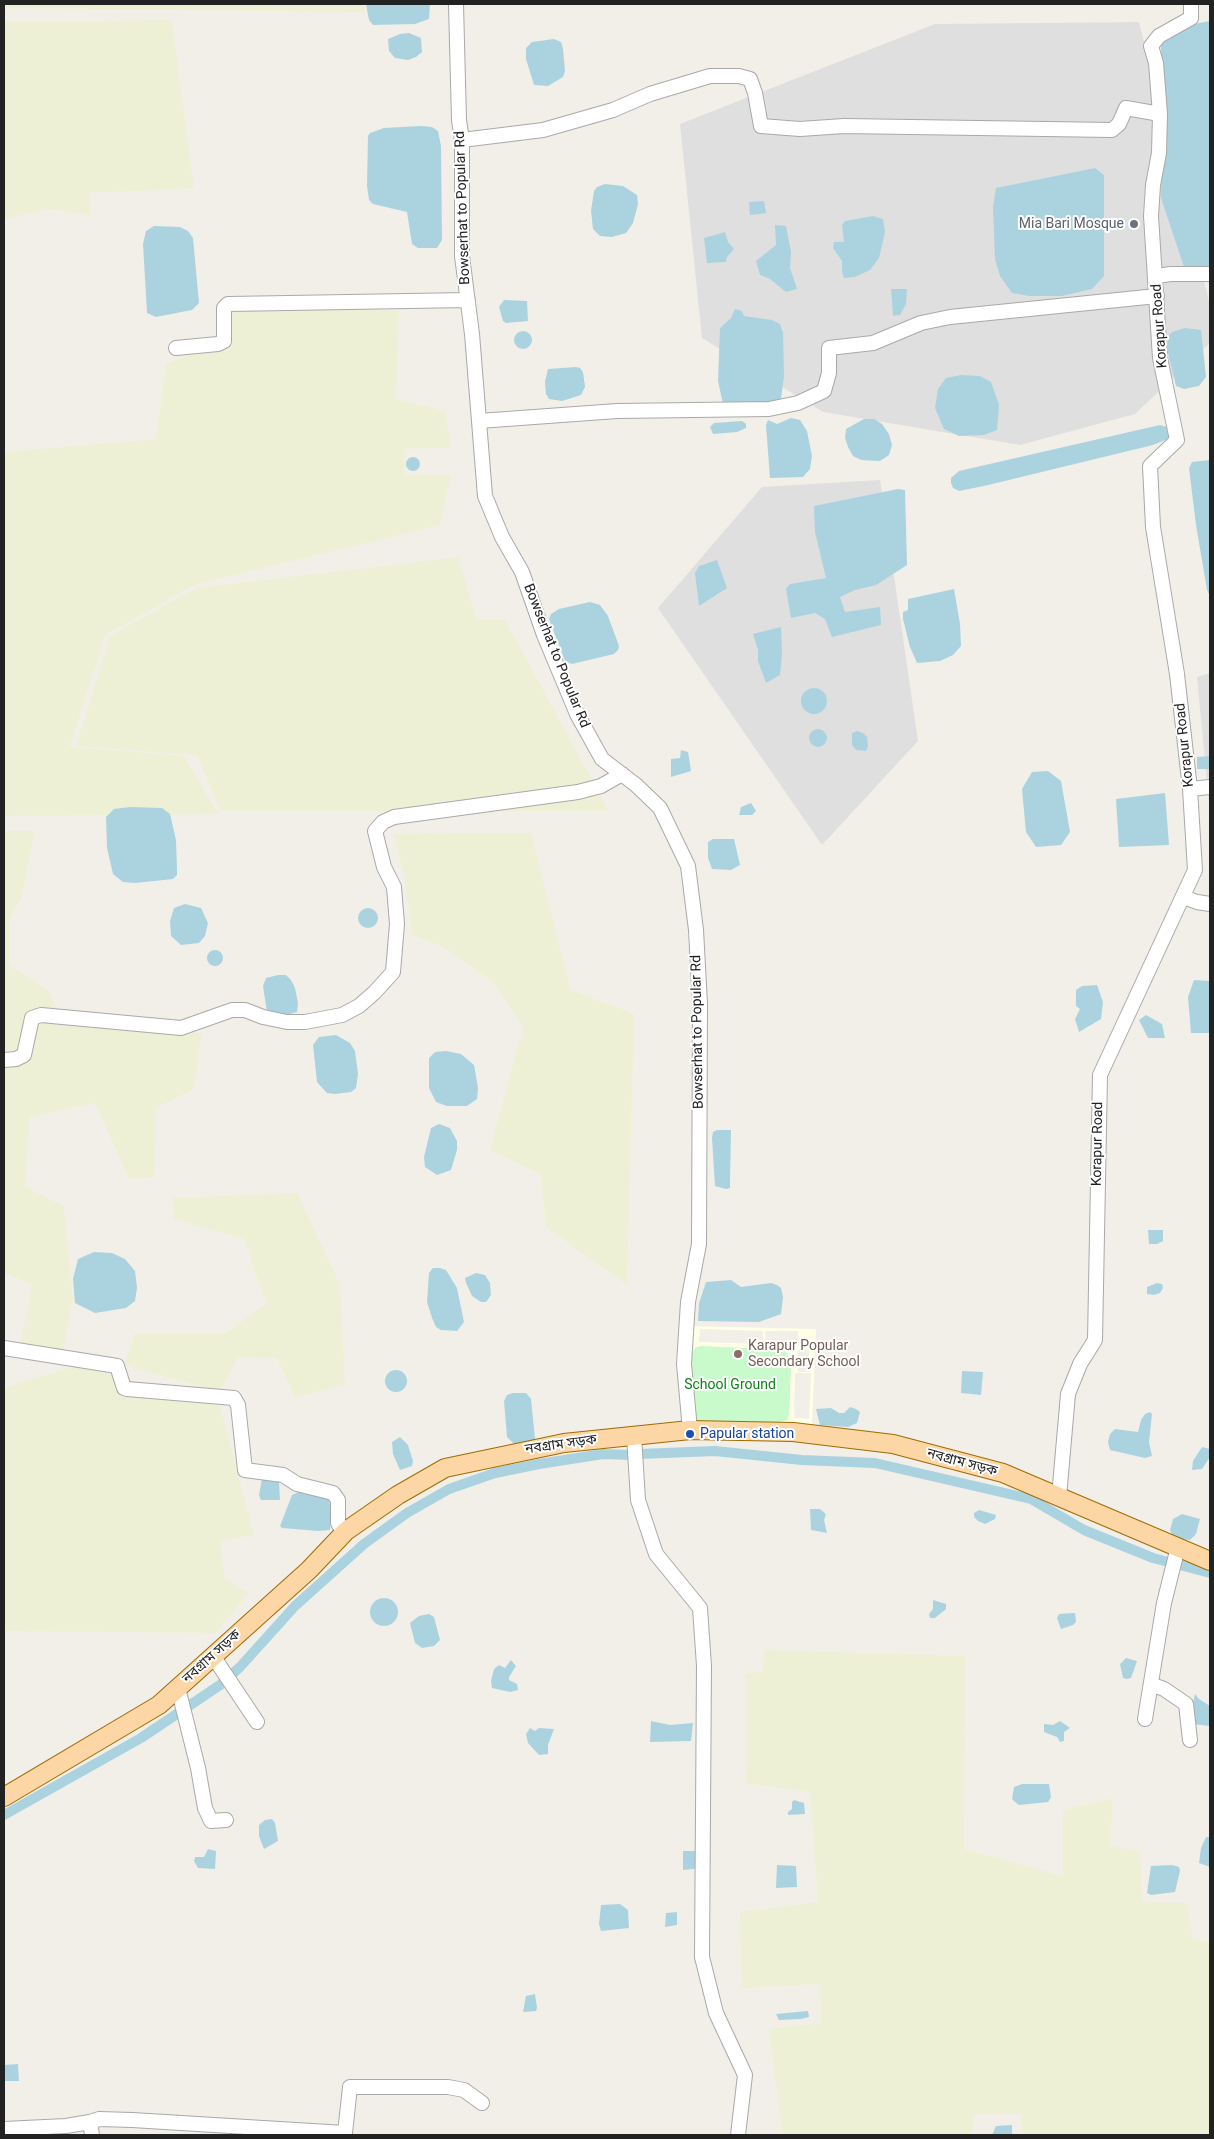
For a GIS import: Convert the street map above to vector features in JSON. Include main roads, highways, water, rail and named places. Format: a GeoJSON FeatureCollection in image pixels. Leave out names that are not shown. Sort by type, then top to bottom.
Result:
{"type":"FeatureCollection","features":[{"type":"Feature","properties":{"kind":"main road","name":"নবগ্রাম সড়ক"},"geometry":{"type":"LineString","coordinates":[[4,1797],[159,1705],[178,1688],[218,1663],[344,1534],[398,1495],[445,1468],[564,1443],[690,1430],[793,1432],[893,1444],[1003,1473],[1210,1561]]}},
{"type":"Feature","properties":{"kind":"water"},"geometry":{"type":"Polygon","coordinates":[[[366,4],[430,4],[429,19],[415,24],[373,25],[369,20],[366,4]]]}},
{"type":"Feature","properties":{"kind":"water"},"geometry":{"type":"Polygon","coordinates":[[[1210,21],[1210,270],[1185,270],[1161,198],[1163,133],[1161,44],[1178,27],[1210,21]]]}},
{"type":"Feature","properties":{"kind":"water"},"geometry":{"type":"Polygon","coordinates":[[[409,33],[421,38],[422,52],[408,60],[395,58],[389,51],[388,39],[400,34],[409,33]]]}},
{"type":"Feature","properties":{"kind":"water"},"geometry":{"type":"Polygon","coordinates":[[[554,39],[561,42],[563,49],[565,71],[563,77],[548,86],[534,85],[526,59],[526,48],[532,42],[554,39]]]}},
{"type":"Feature","properties":{"kind":"water"},"geometry":{"type":"Polygon","coordinates":[[[432,127],[438,131],[441,146],[442,240],[437,248],[418,248],[412,244],[407,212],[373,204],[369,200],[367,186],[368,136],[370,133],[384,128],[432,127]]]}},
{"type":"Feature","properties":{"kind":"water"},"geometry":{"type":"Polygon","coordinates":[[[1095,168],[1104,175],[1104,276],[1092,289],[1062,296],[1029,296],[1012,293],[1000,276],[995,259],[993,207],[996,188],[1095,168]]]}},
{"type":"Feature","properties":{"kind":"water"},"geometry":{"type":"Polygon","coordinates":[[[605,184],[623,186],[637,195],[638,204],[633,223],[626,233],[612,237],[600,236],[593,229],[591,211],[594,191],[597,187],[605,184]]]}},
{"type":"Feature","properties":{"kind":"water"},"geometry":{"type":"Polygon","coordinates":[[[764,201],[766,213],[750,215],[749,202],[764,201]]]}},
{"type":"Feature","properties":{"kind":"water"},"geometry":{"type":"Polygon","coordinates":[[[873,216],[883,219],[885,232],[879,258],[870,270],[855,277],[844,278],[842,261],[833,248],[834,242],[844,242],[842,225],[845,221],[873,216]]]}},
{"type":"Feature","properties":{"kind":"water"},"geometry":{"type":"Polygon","coordinates":[[[775,225],[786,226],[791,252],[790,268],[797,289],[786,292],[770,279],[760,275],[756,261],[776,245],[775,225]]]}},
{"type":"Feature","properties":{"kind":"water"},"geometry":{"type":"Polygon","coordinates":[[[154,226],[180,227],[188,231],[193,238],[199,303],[192,310],[156,317],[147,313],[143,244],[146,231],[154,226]]]}},
{"type":"Feature","properties":{"kind":"water"},"geometry":{"type":"Polygon","coordinates":[[[725,232],[728,242],[734,249],[727,257],[726,262],[707,263],[704,238],[725,232]]]}},
{"type":"Feature","properties":{"kind":"water"},"geometry":{"type":"Polygon","coordinates":[[[891,289],[907,289],[906,304],[900,315],[893,316],[891,289]]]}},
{"type":"Feature","properties":{"kind":"water"},"geometry":{"type":"Polygon","coordinates":[[[504,300],[527,301],[528,321],[506,323],[503,321],[499,307],[504,300]]]}},
{"type":"Feature","properties":{"kind":"water"},"geometry":{"type":"Polygon","coordinates":[[[735,309],[742,311],[744,316],[772,320],[780,324],[783,333],[784,376],[781,399],[770,402],[723,404],[718,381],[720,328],[731,318],[735,309]]]}},
{"type":"Feature","properties":{"kind":"water"},"geometry":{"type":"Polygon","coordinates":[[[1185,328],[1201,330],[1206,377],[1199,386],[1184,389],[1176,386],[1167,348],[1168,336],[1172,332],[1185,328]]]}},
{"type":"Feature","properties":{"kind":"water"},"geometry":{"type":"Polygon","coordinates":[[[523,331],[529,334],[532,340],[529,346],[523,349],[517,346],[514,340],[517,334],[523,331]]]}},
{"type":"Feature","properties":{"kind":"water"},"geometry":{"type":"Polygon","coordinates":[[[580,368],[583,372],[585,387],[581,395],[562,401],[549,399],[546,394],[545,382],[548,369],[580,368]]]}},
{"type":"Feature","properties":{"kind":"water"},"geometry":{"type":"Polygon","coordinates":[[[961,375],[980,376],[991,382],[999,405],[997,430],[984,435],[959,436],[944,429],[935,408],[938,389],[946,378],[961,375]]]}},
{"type":"Feature","properties":{"kind":"water"},"geometry":{"type":"Polygon","coordinates":[[[791,418],[800,420],[807,431],[812,456],[810,469],[803,477],[770,478],[766,425],[768,420],[777,424],[791,418]]]}},
{"type":"Feature","properties":{"kind":"water"},"geometry":{"type":"Polygon","coordinates":[[[864,419],[874,419],[882,424],[889,434],[892,445],[889,455],[880,461],[861,460],[853,456],[848,447],[845,438],[846,429],[864,419]]]}},
{"type":"Feature","properties":{"kind":"water"},"geometry":{"type":"Polygon","coordinates":[[[742,421],[746,424],[746,428],[737,432],[713,434],[710,427],[714,423],[742,421]]]}},
{"type":"Feature","properties":{"kind":"water"},"geometry":{"type":"Polygon","coordinates":[[[1160,425],[1167,427],[1170,438],[1153,445],[959,491],[953,488],[951,483],[951,478],[959,471],[1160,425]]]}},
{"type":"Feature","properties":{"kind":"water"},"geometry":{"type":"Polygon","coordinates":[[[410,457],[416,457],[420,464],[416,471],[410,471],[406,467],[406,461],[410,457]]]}},
{"type":"Feature","properties":{"kind":"water"},"geometry":{"type":"Polygon","coordinates":[[[1210,460],[1210,596],[1207,590],[1196,525],[1189,468],[1192,462],[1210,460]]]}},
{"type":"Feature","properties":{"kind":"water"},"geometry":{"type":"Polygon","coordinates":[[[898,489],[905,490],[907,565],[876,585],[855,590],[840,597],[845,612],[880,607],[881,625],[832,637],[825,619],[815,613],[791,618],[786,589],[790,584],[826,578],[815,532],[814,506],[898,489]]]}},
{"type":"Feature","properties":{"kind":"water"},"geometry":{"type":"Polygon","coordinates":[[[717,560],[727,588],[699,606],[695,573],[699,566],[717,560]]]}},
{"type":"Feature","properties":{"kind":"water"},"geometry":{"type":"Polygon","coordinates":[[[954,589],[960,624],[961,646],[953,655],[940,661],[917,663],[910,647],[903,619],[903,612],[908,610],[908,599],[954,589]]]}},
{"type":"Feature","properties":{"kind":"water"},"geometry":{"type":"Polygon","coordinates":[[[590,602],[600,605],[608,616],[619,646],[618,650],[614,654],[572,664],[565,661],[549,619],[551,614],[559,609],[590,602]]]}},
{"type":"Feature","properties":{"kind":"water"},"geometry":{"type":"Polygon","coordinates":[[[781,627],[782,654],[780,675],[766,683],[758,661],[758,650],[753,634],[781,627]]]}},
{"type":"Feature","properties":{"kind":"water"},"geometry":{"type":"Polygon","coordinates":[[[814,688],[823,692],[827,701],[823,710],[814,714],[805,710],[801,701],[805,692],[814,688]]]}},
{"type":"Feature","properties":{"kind":"water"},"geometry":{"type":"Polygon","coordinates":[[[814,729],[822,729],[827,734],[825,745],[814,747],[809,742],[809,734],[814,729]]]}},
{"type":"Feature","properties":{"kind":"water"},"geometry":{"type":"Polygon","coordinates":[[[857,731],[867,737],[868,747],[866,751],[856,750],[852,745],[852,733],[857,731]]]}},
{"type":"Feature","properties":{"kind":"water"},"geometry":{"type":"Polygon","coordinates":[[[681,750],[688,752],[691,771],[671,777],[671,759],[680,758],[681,750]]]}},
{"type":"Feature","properties":{"kind":"water"},"geometry":{"type":"Polygon","coordinates":[[[1210,756],[1210,769],[1197,769],[1197,757],[1210,756]]]}},
{"type":"Feature","properties":{"kind":"water"},"geometry":{"type":"Polygon","coordinates":[[[1048,771],[1061,781],[1070,832],[1061,845],[1036,847],[1026,832],[1022,789],[1032,772],[1048,771]]]}},
{"type":"Feature","properties":{"kind":"water"},"geometry":{"type":"Polygon","coordinates":[[[1165,793],[1169,845],[1119,847],[1116,799],[1165,793]]]}},
{"type":"Feature","properties":{"kind":"water"},"geometry":{"type":"Polygon","coordinates":[[[751,803],[756,811],[752,815],[739,815],[741,807],[751,803]]]}},
{"type":"Feature","properties":{"kind":"water"},"geometry":{"type":"Polygon","coordinates":[[[130,807],[162,808],[170,814],[176,840],[177,875],[173,879],[135,883],[123,882],[113,874],[107,848],[106,817],[114,809],[130,807]]]}},
{"type":"Feature","properties":{"kind":"water"},"geometry":{"type":"Polygon","coordinates":[[[713,839],[734,839],[740,865],[731,870],[712,869],[708,858],[708,842],[713,839]]]}},
{"type":"Feature","properties":{"kind":"water"},"geometry":{"type":"Polygon","coordinates":[[[185,904],[201,908],[208,923],[205,936],[199,943],[181,945],[171,936],[170,921],[174,908],[185,904]]]}},
{"type":"Feature","properties":{"kind":"water"},"geometry":{"type":"Polygon","coordinates":[[[368,908],[375,911],[378,918],[375,925],[368,928],[361,925],[358,918],[361,911],[368,908]]]}},
{"type":"Feature","properties":{"kind":"water"},"geometry":{"type":"Polygon","coordinates":[[[212,950],[218,950],[223,955],[221,964],[212,966],[207,961],[207,955],[212,950]]]}},
{"type":"Feature","properties":{"kind":"water"},"geometry":{"type":"Polygon","coordinates":[[[286,975],[291,980],[298,1003],[297,1012],[278,1017],[267,1012],[263,986],[266,978],[286,975]]]}},
{"type":"Feature","properties":{"kind":"water"},"geometry":{"type":"Polygon","coordinates":[[[1194,980],[1210,981],[1210,1033],[1191,1033],[1188,997],[1194,980]]]}},
{"type":"Feature","properties":{"kind":"water"},"geometry":{"type":"Polygon","coordinates":[[[1097,985],[1103,1002],[1101,1019],[1079,1032],[1075,1019],[1080,1009],[1076,1006],[1076,990],[1082,986],[1097,985]]]}},
{"type":"Feature","properties":{"kind":"water"},"geometry":{"type":"Polygon","coordinates":[[[1146,1015],[1162,1024],[1165,1038],[1148,1038],[1139,1020],[1146,1015]]]}},
{"type":"Feature","properties":{"kind":"water"},"geometry":{"type":"Polygon","coordinates":[[[336,1035],[350,1043],[355,1051],[358,1074],[356,1088],[351,1092],[335,1094],[327,1093],[317,1082],[313,1045],[319,1037],[336,1035]]]}},
{"type":"Feature","properties":{"kind":"water"},"geometry":{"type":"Polygon","coordinates":[[[446,1051],[461,1054],[474,1065],[478,1088],[477,1099],[467,1106],[447,1106],[436,1102],[429,1088],[429,1058],[435,1052],[446,1051]]]}},
{"type":"Feature","properties":{"kind":"water"},"geometry":{"type":"Polygon","coordinates":[[[439,1124],[450,1128],[457,1141],[457,1150],[451,1170],[437,1175],[425,1167],[424,1157],[431,1128],[439,1124]]]}},
{"type":"Feature","properties":{"kind":"water"},"geometry":{"type":"Polygon","coordinates":[[[717,1130],[731,1130],[730,1188],[726,1189],[715,1186],[712,1138],[713,1132],[717,1130]]]}},
{"type":"Feature","properties":{"kind":"water"},"geometry":{"type":"Polygon","coordinates":[[[1148,1230],[1163,1230],[1163,1241],[1157,1244],[1149,1244],[1148,1230]]]}},
{"type":"Feature","properties":{"kind":"water"},"geometry":{"type":"Polygon","coordinates":[[[94,1252],[112,1253],[125,1259],[135,1271],[137,1288],[135,1301],[126,1308],[95,1313],[75,1303],[73,1279],[78,1259],[94,1252]]]}},
{"type":"Feature","properties":{"kind":"water"},"geometry":{"type":"Polygon","coordinates":[[[433,1268],[446,1270],[457,1288],[464,1322],[457,1331],[441,1330],[436,1327],[432,1318],[427,1302],[429,1273],[433,1268]]]}},
{"type":"Feature","properties":{"kind":"water"},"geometry":{"type":"Polygon","coordinates":[[[476,1273],[485,1275],[490,1283],[491,1295],[486,1302],[481,1302],[472,1296],[466,1283],[465,1278],[476,1273]]]}},
{"type":"Feature","properties":{"kind":"water"},"geometry":{"type":"Polygon","coordinates":[[[731,1280],[741,1287],[771,1283],[777,1285],[781,1288],[783,1297],[781,1314],[759,1322],[698,1321],[699,1303],[706,1282],[731,1280]]]}},
{"type":"Feature","properties":{"kind":"water"},"geometry":{"type":"Polygon","coordinates":[[[1157,1283],[1162,1284],[1163,1288],[1160,1293],[1154,1295],[1147,1294],[1147,1287],[1157,1283]]]}},
{"type":"Feature","properties":{"kind":"water"},"geometry":{"type":"Polygon","coordinates":[[[392,1370],[400,1370],[407,1377],[407,1385],[400,1392],[392,1392],[385,1385],[385,1377],[392,1370]]]}},
{"type":"Feature","properties":{"kind":"water"},"geometry":{"type":"Polygon","coordinates":[[[962,1371],[983,1372],[981,1395],[961,1393],[962,1371]]]}},
{"type":"Feature","properties":{"kind":"water"},"geometry":{"type":"Polygon","coordinates":[[[526,1393],[531,1399],[535,1439],[530,1443],[515,1445],[507,1437],[504,1401],[507,1395],[526,1393]]]}},
{"type":"Feature","properties":{"kind":"water"},"geometry":{"type":"Polygon","coordinates":[[[850,1407],[860,1412],[857,1423],[848,1427],[820,1425],[816,1409],[831,1408],[839,1413],[844,1413],[850,1407]]]}},
{"type":"Feature","properties":{"kind":"water"},"geometry":{"type":"Polygon","coordinates":[[[1150,1412],[1152,1414],[1149,1442],[1152,1456],[1145,1458],[1110,1450],[1108,1442],[1110,1434],[1115,1429],[1138,1432],[1141,1420],[1145,1414],[1150,1412]]]}},
{"type":"Feature","properties":{"kind":"water"},"geometry":{"type":"Polygon","coordinates":[[[400,1437],[408,1445],[413,1461],[412,1466],[400,1470],[393,1454],[392,1442],[400,1437]]]}},
{"type":"Feature","properties":{"kind":"water"},"geometry":{"type":"Polygon","coordinates":[[[1202,1447],[1210,1449],[1210,1457],[1202,1469],[1192,1470],[1193,1461],[1202,1447]]]}},
{"type":"Feature","properties":{"kind":"water"},"geometry":{"type":"Polygon","coordinates":[[[262,1479],[279,1482],[280,1500],[261,1500],[259,1495],[262,1479]]]}},
{"type":"Feature","properties":{"kind":"water"},"geometry":{"type":"Polygon","coordinates":[[[301,1491],[328,1498],[332,1512],[330,1530],[318,1531],[282,1528],[280,1526],[292,1495],[301,1491]]]}},
{"type":"Feature","properties":{"kind":"water"},"geometry":{"type":"Polygon","coordinates":[[[810,1509],[820,1509],[826,1514],[824,1520],[827,1533],[811,1530],[810,1509]]]}},
{"type":"Feature","properties":{"kind":"water"},"geometry":{"type":"Polygon","coordinates":[[[979,1510],[996,1515],[995,1519],[985,1524],[978,1521],[974,1517],[974,1513],[979,1510]]]}},
{"type":"Feature","properties":{"kind":"water"},"geometry":{"type":"Polygon","coordinates":[[[1182,1514],[1200,1519],[1196,1534],[1190,1540],[1173,1538],[1170,1530],[1173,1519],[1182,1514]]]}},
{"type":"Feature","properties":{"kind":"water"},"geometry":{"type":"Polygon","coordinates":[[[384,1598],[394,1602],[398,1612],[394,1622],[384,1626],[374,1622],[370,1612],[374,1602],[384,1598]]]}},
{"type":"Feature","properties":{"kind":"water"},"geometry":{"type":"Polygon","coordinates":[[[933,1600],[946,1604],[946,1609],[935,1618],[930,1618],[929,1614],[933,1609],[933,1600]]]}},
{"type":"Feature","properties":{"kind":"water"},"geometry":{"type":"Polygon","coordinates":[[[1075,1613],[1076,1622],[1061,1629],[1057,1618],[1059,1614],[1075,1613]]]}},
{"type":"Feature","properties":{"kind":"water"},"geometry":{"type":"Polygon","coordinates":[[[429,1614],[434,1617],[440,1640],[434,1646],[422,1648],[415,1643],[410,1623],[419,1616],[429,1614]]]}},
{"type":"Feature","properties":{"kind":"water"},"geometry":{"type":"Polygon","coordinates":[[[1126,1658],[1137,1661],[1131,1678],[1127,1679],[1123,1678],[1120,1664],[1126,1658]]]}},
{"type":"Feature","properties":{"kind":"water"},"geometry":{"type":"Polygon","coordinates":[[[511,1660],[516,1666],[509,1680],[517,1684],[518,1690],[510,1692],[492,1688],[491,1681],[494,1669],[499,1665],[505,1668],[511,1660]]]}},
{"type":"Feature","properties":{"kind":"water"},"geometry":{"type":"Polygon","coordinates":[[[1195,1694],[1210,1706],[1210,1726],[1192,1724],[1188,1708],[1193,1703],[1195,1694]]]}},
{"type":"Feature","properties":{"kind":"water"},"geometry":{"type":"Polygon","coordinates":[[[651,1721],[670,1725],[693,1723],[691,1741],[650,1742],[651,1721]]]}},
{"type":"Feature","properties":{"kind":"water"},"geometry":{"type":"Polygon","coordinates":[[[1060,1721],[1070,1728],[1064,1732],[1064,1741],[1060,1742],[1057,1737],[1044,1732],[1044,1724],[1053,1725],[1060,1721]]]}},
{"type":"Feature","properties":{"kind":"water"},"geometry":{"type":"Polygon","coordinates":[[[530,1728],[535,1731],[539,1728],[554,1729],[548,1745],[548,1754],[539,1755],[528,1743],[526,1734],[530,1728]]]}},
{"type":"Feature","properties":{"kind":"water"},"geometry":{"type":"Polygon","coordinates":[[[1022,1784],[1049,1784],[1051,1797],[1048,1802],[1019,1805],[1012,1799],[1014,1787],[1022,1784]]]}},
{"type":"Feature","properties":{"kind":"water"},"geometry":{"type":"Polygon","coordinates":[[[794,1800],[804,1803],[805,1814],[788,1815],[794,1800]]]}},
{"type":"Feature","properties":{"kind":"water"},"geometry":{"type":"Polygon","coordinates":[[[272,1819],[275,1823],[278,1841],[264,1849],[259,1836],[259,1825],[265,1820],[272,1819]]]}},
{"type":"Feature","properties":{"kind":"water"},"geometry":{"type":"Polygon","coordinates":[[[1206,1837],[1210,1837],[1210,1867],[1199,1863],[1201,1848],[1206,1837]]]}},
{"type":"Feature","properties":{"kind":"water"},"geometry":{"type":"Polygon","coordinates":[[[208,1849],[216,1851],[215,1869],[198,1868],[194,1861],[195,1857],[204,1857],[208,1849]]]}},
{"type":"Feature","properties":{"kind":"water"},"geometry":{"type":"Polygon","coordinates":[[[683,1851],[697,1851],[697,1866],[694,1869],[683,1870],[683,1851]]]}},
{"type":"Feature","properties":{"kind":"water"},"geometry":{"type":"Polygon","coordinates":[[[777,1865],[796,1866],[797,1887],[776,1888],[777,1865]]]}},
{"type":"Feature","properties":{"kind":"water"},"geometry":{"type":"Polygon","coordinates":[[[1172,1865],[1179,1867],[1180,1871],[1175,1892],[1151,1895],[1147,1893],[1151,1866],[1172,1865]]]}},
{"type":"Feature","properties":{"kind":"water"},"geometry":{"type":"Polygon","coordinates":[[[620,1904],[628,1910],[629,1928],[601,1931],[599,1924],[601,1905],[620,1904]]]}},
{"type":"Feature","properties":{"kind":"water"},"geometry":{"type":"Polygon","coordinates":[[[677,1912],[677,1925],[665,1927],[666,1913],[677,1912]]]}},
{"type":"Feature","properties":{"kind":"water"},"geometry":{"type":"Polygon","coordinates":[[[535,1994],[536,2011],[523,2012],[526,1996],[535,1994]]]}},
{"type":"Feature","properties":{"kind":"water"},"geometry":{"type":"Polygon","coordinates":[[[808,2011],[809,2017],[801,2019],[779,2020],[776,2014],[808,2011]]]}},
{"type":"Feature","properties":{"kind":"water"},"geometry":{"type":"Polygon","coordinates":[[[18,2064],[19,2081],[4,2081],[4,2065],[18,2064]]]}},
{"type":"Feature","properties":{"kind":"water"},"geometry":{"type":"Polygon","coordinates":[[[1012,2125],[1012,2135],[992,2135],[996,2126],[1012,2125]]]}},
{"type":"Feature","properties":{"kind":"waterway"},"geometry":{"type":"LineString","coordinates":[[640,1454],[715,1451],[802,1460],[875,1463],[1031,1499],[1084,1530],[1153,1558],[1210,1573]]}},
{"type":"Feature","properties":{"kind":"waterway"},"geometry":{"type":"LineString","coordinates":[[4,1815],[141,1738],[220,1685],[240,1667],[295,1606],[364,1544],[407,1513],[449,1489],[495,1473],[603,1454],[630,1455]]}},
{"type":"Feature","properties":{"kind":"place","name":"Mia Bari Mosque"},"geometry":{"type":"Point","coordinates":[1134,224]}},
{"type":"Feature","properties":{"kind":"place","name":"Karapur Popular Secondary School"},"geometry":{"type":"Point","coordinates":[738,1354]}},
{"type":"Feature","properties":{"kind":"place","name":"Papular station"},"geometry":{"type":"Point","coordinates":[690,1434]}},
{"type":"Feature","properties":{"kind":"park label","name":"School Ground"},"geometry":{"type":"Point","coordinates":[730,1385]}}]}
